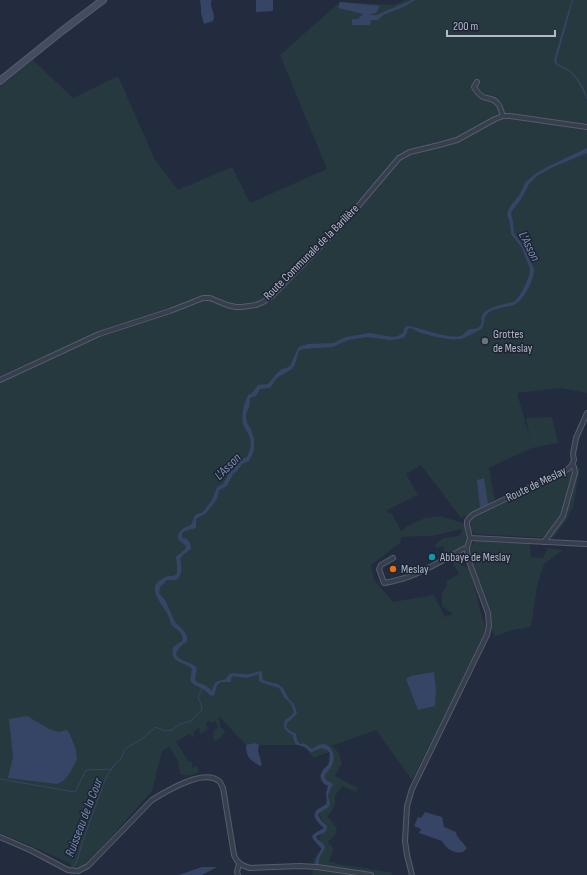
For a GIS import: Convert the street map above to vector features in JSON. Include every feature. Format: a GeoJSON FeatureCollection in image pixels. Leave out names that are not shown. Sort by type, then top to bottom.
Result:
{"type":"FeatureCollection","features":[{"type":"Feature","properties":{"kind":"main road"},"geometry":{"type":"LineString","coordinates":[[0,81],[103,0]]}},
{"type":"Feature","properties":{"kind":"street"},"geometry":{"type":"LineString","coordinates":[[477,82],[474,87],[475,89],[484,97],[490,98],[499,105],[503,116],[587,127]]}},
{"type":"Feature","properties":{"kind":"street","name":"Route Communale de la Barillère"},"geometry":{"type":"LineString","coordinates":[[0,380],[100,334],[170,311],[203,298],[210,298],[236,307],[249,306],[263,302],[273,295],[349,217],[399,158],[410,152],[439,146],[458,140],[503,116]]}},
{"type":"Feature","properties":{"kind":"street","name":"Route de Meslay"},"geometry":{"type":"LineString","coordinates":[[470,538],[467,521],[470,517],[568,469],[572,465],[574,460],[573,454],[576,438],[587,413]]}},
{"type":"Feature","properties":{"kind":"street"},"geometry":{"type":"LineString","coordinates":[[544,542],[563,516],[575,473],[572,465]]}},
{"type":"Feature","properties":{"kind":"street"},"geometry":{"type":"LineString","coordinates":[[412,875],[405,841],[407,806],[412,789],[487,635],[489,626],[488,613],[467,552],[470,538],[587,544]]}},
{"type":"Feature","properties":{"kind":"street"},"geometry":{"type":"LineString","coordinates":[[393,558],[381,565],[379,569],[384,583],[405,578],[417,573],[467,548]]}},
{"type":"Feature","properties":{"kind":"street"},"geometry":{"type":"LineString","coordinates":[[0,837],[30,850],[68,870],[78,872],[88,866],[152,800],[193,779],[211,778],[220,782],[223,788],[234,855],[236,860],[243,867],[311,866],[371,875]]}},
{"type":"Feature","properties":{"kind":"street"},"geometry":{"type":"LineString","coordinates":[[238,875],[237,872],[239,864]]}},
{"type":"Feature","properties":{"kind":"shaded area"},"geometry":{"type":"Polygon","coordinates":[[[406,0],[587,0],[587,393],[560,388],[517,393],[530,438],[526,418],[552,417],[558,443],[532,448],[488,468],[495,501],[493,503],[461,518],[421,465],[406,474],[418,495],[387,510],[389,514],[391,512],[401,531],[397,533],[402,531],[406,527],[425,518],[440,516],[463,523],[469,538],[464,548],[443,558],[444,546],[436,548],[435,545],[443,538],[459,536],[462,532],[461,529],[432,536],[402,537],[400,539],[401,542],[371,565],[374,580],[393,602],[434,595],[445,617],[453,614],[442,606],[442,592],[446,587],[447,581],[459,574],[450,558],[460,554],[463,566],[469,568],[485,626],[483,639],[412,780],[376,730],[331,745],[338,752],[342,763],[335,776],[358,788],[356,792],[342,786],[335,796],[335,804],[331,812],[327,816],[337,828],[335,835],[328,842],[334,849],[329,861],[341,865],[394,873],[391,875],[312,875],[313,860],[324,849],[319,838],[324,829],[319,813],[328,799],[329,787],[323,780],[325,769],[330,760],[329,752],[314,758],[305,745],[246,745],[219,716],[220,727],[225,732],[219,739],[214,741],[214,730],[218,728],[215,720],[212,724],[210,721],[206,723],[208,729],[200,734],[199,728],[193,732],[195,738],[189,734],[176,742],[188,761],[192,762],[192,768],[196,766],[199,771],[190,776],[180,774],[178,761],[169,747],[162,751],[152,791],[82,870],[76,867],[78,874],[69,875],[71,864],[0,833],[0,87],[33,60],[73,98],[118,76],[155,160],[178,190],[232,167],[250,203],[327,169],[280,55],[340,2],[393,5],[406,0]]]}},
{"type":"Feature","properties":{"kind":"shaded area"},"geometry":{"type":"Polygon","coordinates":[[[580,468],[573,507],[566,521],[553,538],[476,534],[470,530],[471,519],[573,469],[580,468]]]}},
{"type":"Feature","properties":{"kind":"shaded area"},"geometry":{"type":"Polygon","coordinates":[[[475,541],[530,544],[531,557],[543,558],[548,548],[563,550],[544,564],[537,586],[531,627],[513,630],[495,636],[491,628],[469,549],[475,541]]]}},
{"type":"Feature","properties":{"kind":"water"},"geometry":{"type":"Polygon","coordinates":[[[200,0],[212,0],[211,5],[214,16],[213,21],[204,24],[200,0]]]}},
{"type":"Feature","properties":{"kind":"water"},"geometry":{"type":"Polygon","coordinates":[[[256,0],[273,0],[273,11],[256,12],[256,0]]]}},
{"type":"Feature","properties":{"kind":"water"},"geometry":{"type":"Polygon","coordinates":[[[415,0],[403,7],[383,15],[378,20],[371,20],[370,25],[352,25],[352,19],[358,19],[363,14],[338,8],[340,2],[380,6],[376,13],[368,15],[378,15],[415,0]]]}},
{"type":"Feature","properties":{"kind":"water"},"geometry":{"type":"Polygon","coordinates":[[[572,0],[556,61],[572,72],[578,79],[587,96],[587,100],[580,85],[573,75],[568,70],[557,65],[554,61],[572,0]]]}},
{"type":"Feature","properties":{"kind":"water"},"geometry":{"type":"Polygon","coordinates":[[[587,148],[587,153],[551,168],[537,176],[529,184],[521,199],[512,211],[511,214],[514,233],[524,246],[534,269],[533,278],[525,294],[517,303],[490,312],[484,319],[481,329],[461,339],[436,337],[420,333],[410,328],[408,329],[405,337],[399,339],[390,340],[367,337],[348,340],[333,347],[303,349],[299,351],[292,369],[277,378],[270,388],[260,389],[256,396],[250,398],[246,417],[254,439],[253,453],[249,461],[242,464],[233,474],[227,486],[219,490],[217,499],[205,514],[196,519],[196,528],[182,533],[182,538],[189,541],[191,549],[180,559],[181,571],[178,578],[176,580],[167,580],[160,587],[159,593],[165,600],[175,622],[185,632],[187,637],[187,641],[176,653],[177,656],[196,667],[196,682],[205,685],[212,691],[215,683],[226,679],[229,674],[250,674],[261,671],[263,680],[278,684],[283,688],[289,699],[294,704],[297,713],[286,727],[296,734],[297,740],[300,744],[304,743],[312,749],[324,744],[332,750],[334,759],[324,776],[326,780],[333,784],[328,795],[330,805],[318,815],[322,822],[327,826],[327,829],[325,832],[316,837],[325,847],[320,857],[319,864],[315,864],[321,848],[312,836],[324,828],[316,820],[315,814],[318,809],[327,804],[326,793],[328,786],[324,784],[321,779],[321,774],[329,764],[330,753],[321,748],[311,752],[296,744],[293,735],[288,733],[284,727],[285,720],[294,712],[291,704],[284,697],[279,688],[260,682],[259,674],[247,678],[233,676],[231,678],[231,682],[221,682],[217,685],[214,696],[193,684],[190,680],[192,669],[177,661],[173,656],[173,647],[182,641],[183,638],[181,633],[171,624],[169,616],[156,595],[155,586],[164,578],[177,574],[176,557],[185,549],[186,546],[178,539],[180,531],[191,525],[195,515],[203,512],[212,500],[217,487],[223,484],[229,473],[241,460],[247,457],[251,440],[243,425],[242,417],[244,405],[248,395],[252,393],[258,385],[268,384],[277,373],[290,366],[298,348],[301,346],[308,344],[333,343],[346,337],[370,333],[393,337],[403,333],[405,327],[409,326],[454,337],[461,336],[469,329],[478,328],[481,325],[482,316],[487,310],[516,300],[524,288],[529,276],[530,269],[522,248],[511,234],[507,214],[509,208],[520,194],[525,183],[535,174],[587,148]]]}},
{"type":"Feature","properties":{"kind":"water"},"geometry":{"type":"Polygon","coordinates":[[[484,478],[488,504],[480,508],[477,480],[484,478]]]}},
{"type":"Feature","properties":{"kind":"water"},"geometry":{"type":"Polygon","coordinates":[[[434,672],[436,690],[435,706],[418,710],[406,679],[410,676],[434,672]]]}},
{"type":"Feature","properties":{"kind":"water"},"geometry":{"type":"Polygon","coordinates":[[[27,716],[49,729],[59,732],[66,730],[69,732],[76,750],[77,759],[70,773],[63,781],[57,784],[8,778],[13,757],[9,719],[27,716]]]}},
{"type":"Feature","properties":{"kind":"water"},"geometry":{"type":"Polygon","coordinates":[[[256,743],[259,745],[258,751],[262,765],[260,766],[251,760],[247,752],[246,745],[256,743]]]}},
{"type":"Feature","properties":{"kind":"water"},"geometry":{"type":"Polygon","coordinates":[[[425,812],[442,817],[444,827],[456,832],[457,836],[467,848],[463,852],[453,852],[448,849],[442,841],[419,833],[421,829],[414,826],[418,817],[421,818],[425,812]]]}},
{"type":"Feature","properties":{"kind":"water"},"geometry":{"type":"Polygon","coordinates":[[[202,867],[217,867],[202,875],[179,875],[202,867]]]}},
{"type":"Feature","properties":{"kind":"waterway","name":"Ruisseau de la Cour"},"geometry":{"type":"LineString","coordinates":[[73,867],[77,861],[102,787],[114,765],[121,759],[125,749],[143,738],[156,727],[165,731],[172,730],[180,724],[191,721],[202,709],[198,698],[202,688]]}},
{"type":"Feature","properties":{"kind":"waterway"},"geometry":{"type":"LineString","coordinates":[[0,779],[75,792],[86,770],[112,769]]}},
{"type":"Feature","properties":{"kind":"place","name":"Grottes de Meslay"},"geometry":{"type":"Point","coordinates":[485,341]}},
{"type":"Feature","properties":{"kind":"place","name":"Abbaye de Meslay"},"geometry":{"type":"Point","coordinates":[432,557]}},
{"type":"Feature","properties":{"kind":"place","name":"Meslay"},"geometry":{"type":"Point","coordinates":[393,569]}},
{"type":"Feature","properties":{"kind":"water label","name":"L'Asson"},"geometry":{"type":"Point","coordinates":[530,246]}},
{"type":"Feature","properties":{"kind":"water label","name":"L'Asson"},"geometry":{"type":"Point","coordinates":[227,466]}}]}
